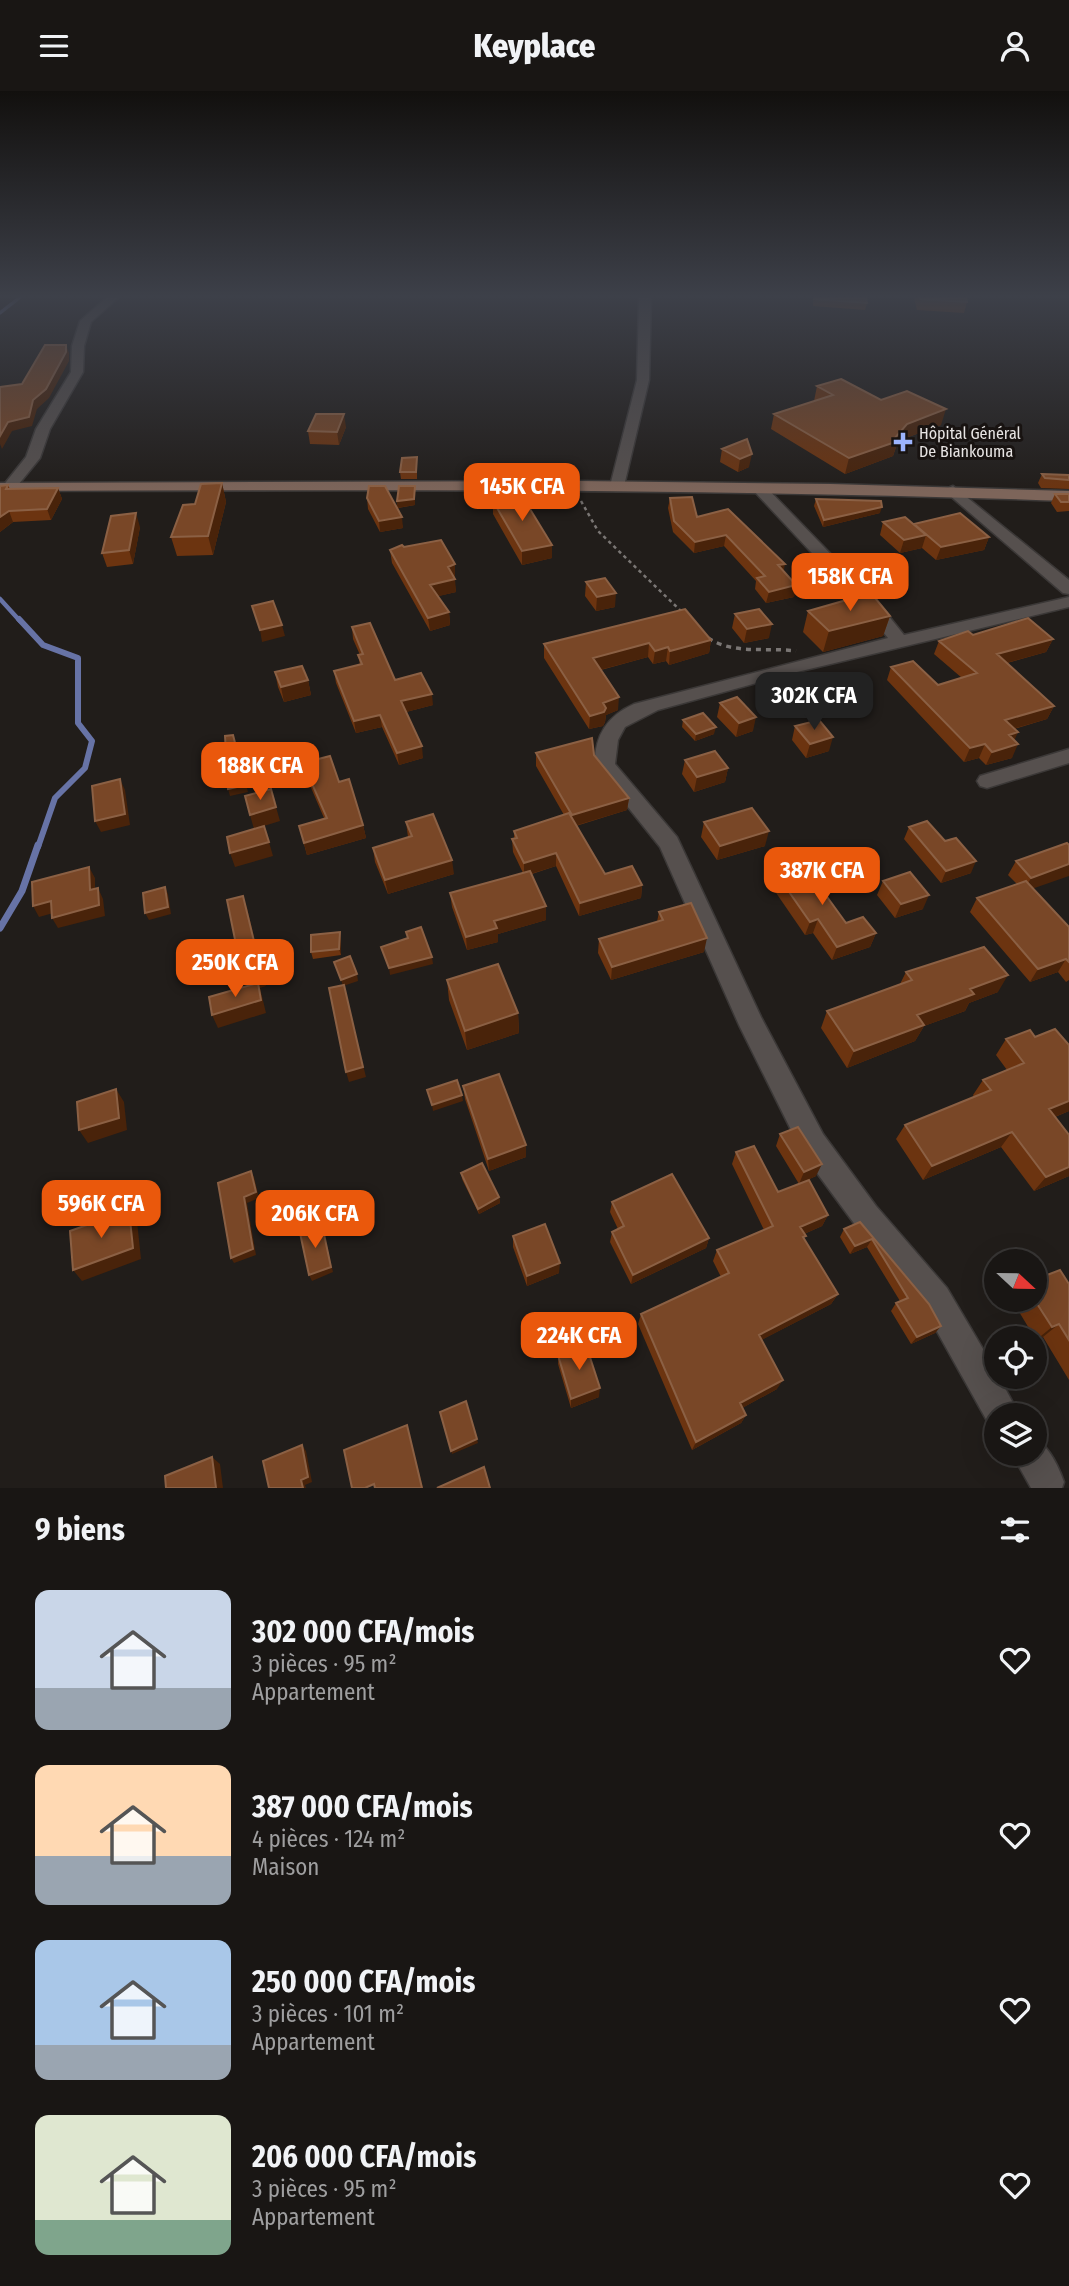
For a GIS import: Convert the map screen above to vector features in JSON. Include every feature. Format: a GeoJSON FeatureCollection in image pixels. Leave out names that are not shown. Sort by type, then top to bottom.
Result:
{"type":"FeatureCollection","features":[{"type":"Feature","properties":{"kind":"street"},"geometry":{"type":"LineString","coordinates":[[4,487],[33,458],[43,429],[77,372],[77,363]]}},
{"type":"Feature","properties":{"kind":"street"},"geometry":{"type":"LineString","coordinates":[[617,486],[643,380],[643,363]]}},
{"type":"Feature","properties":{"kind":"street"},"geometry":{"type":"LineString","coordinates":[[4,487],[577,485],[953,491],[1069,496]]}},
{"type":"Feature","properties":{"kind":"street"},"geometry":{"type":"LineString","coordinates":[[759,488],[873,608],[900,642]]}},
{"type":"Feature","properties":{"kind":"street"},"geometry":{"type":"LineString","coordinates":[[953,491],[1069,589]]}},
{"type":"Feature","properties":{"kind":"street"},"geometry":{"type":"LineString","coordinates":[[996,1403],[936,1299],[866,1216],[813,1144],[752,1025],[669,843],[605,766],[604,752],[609,737],[623,718],[760,675],[1069,601]]}},
{"type":"Feature","properties":{"kind":"street"},"geometry":{"type":"LineString","coordinates":[[987,781],[1069,756]]}},
{"type":"Feature","properties":{"kind":"street"},"geometry":{"type":"LineString","coordinates":[[1037,1466],[1047,1482]]}},
{"type":"Feature","properties":{"kind":"path"},"geometry":{"type":"LineString","coordinates":[[577,485],[585,513],[625,558],[666,591],[684,613]]}},
{"type":"Feature","properties":{"kind":"path"},"geometry":{"type":"LineString","coordinates":[[702,632],[711,642],[742,649],[779,647],[831,659]]}},
{"type":"Feature","properties":{"kind":"building"},"geometry":{"type":"Polygon","coordinates":[[[34,363],[60,363],[46,389],[33,400],[29,417],[8,422],[0,436],[0,387],[22,384],[34,363]]]}},
{"type":"Feature","properties":{"kind":"building"},"geometry":{"type":"Polygon","coordinates":[[[841,379],[881,400],[907,391],[946,409],[907,424],[894,439],[898,441],[849,458],[774,414],[833,395],[817,386],[841,379]]]}},
{"type":"Feature","properties":{"kind":"building"},"geometry":{"type":"Polygon","coordinates":[[[316,414],[344,414],[337,432],[308,431],[316,414]]]}},
{"type":"Feature","properties":{"kind":"building"},"geometry":{"type":"Polygon","coordinates":[[[747,439],[752,454],[740,459],[722,449],[747,439]]]}},
{"type":"Feature","properties":{"kind":"building"},"geometry":{"type":"Polygon","coordinates":[[[417,457],[416,472],[400,472],[402,458],[417,457]]]}},
{"type":"Feature","properties":{"kind":"building"},"geometry":{"type":"Polygon","coordinates":[[[1042,474],[1069,475],[1069,480],[1045,478],[1042,474]]]}},
{"type":"Feature","properties":{"kind":"building"},"geometry":{"type":"Polygon","coordinates":[[[222,483],[208,536],[171,537],[183,505],[195,504],[201,484],[222,483]]]}},
{"type":"Feature","properties":{"kind":"building"},"geometry":{"type":"Polygon","coordinates":[[[8,485],[6,489],[58,488],[47,509],[9,511],[0,517],[0,486],[8,485]]]}},
{"type":"Feature","properties":{"kind":"building"},"geometry":{"type":"Polygon","coordinates":[[[369,486],[385,486],[402,517],[379,521],[367,498],[369,486]]]}},
{"type":"Feature","properties":{"kind":"building"},"geometry":{"type":"Polygon","coordinates":[[[399,486],[415,486],[414,499],[397,501],[399,486]]]}},
{"type":"Feature","properties":{"kind":"building"},"geometry":{"type":"Polygon","coordinates":[[[1055,494],[1069,494],[1069,502],[1061,502],[1055,494]]]}},
{"type":"Feature","properties":{"kind":"building"},"geometry":{"type":"Polygon","coordinates":[[[522,496],[552,545],[522,551],[493,501],[522,496]]]}},
{"type":"Feature","properties":{"kind":"building"},"geometry":{"type":"Polygon","coordinates":[[[692,497],[697,517],[728,509],[785,564],[778,565],[796,585],[769,592],[757,578],[765,576],[726,535],[695,542],[674,521],[670,498],[692,497]]]}},
{"type":"Feature","properties":{"kind":"building"},"geometry":{"type":"Polygon","coordinates":[[[816,499],[881,501],[882,507],[824,520],[816,499]]]}},
{"type":"Feature","properties":{"kind":"building"},"geometry":{"type":"Polygon","coordinates":[[[136,513],[129,550],[102,553],[111,516],[136,513]]]}},
{"type":"Feature","properties":{"kind":"building"},"geometry":{"type":"Polygon","coordinates":[[[960,513],[989,537],[941,547],[914,524],[960,513]]]}},
{"type":"Feature","properties":{"kind":"building"},"geometry":{"type":"Polygon","coordinates":[[[905,517],[926,535],[904,540],[883,522],[905,517]]]}},
{"type":"Feature","properties":{"kind":"building"},"geometry":{"type":"Polygon","coordinates":[[[441,540],[455,564],[448,567],[455,579],[430,585],[449,612],[428,618],[390,550],[402,545],[404,547],[441,540]]]}},
{"type":"Feature","properties":{"kind":"building"},"geometry":{"type":"Polygon","coordinates":[[[605,578],[616,593],[597,597],[586,582],[605,578]]]}},
{"type":"Feature","properties":{"kind":"building"},"geometry":{"type":"Polygon","coordinates":[[[871,593],[890,616],[829,631],[808,611],[871,593]]]}},
{"type":"Feature","properties":{"kind":"building"},"geometry":{"type":"Polygon","coordinates":[[[273,601],[282,625],[260,630],[252,606],[273,601]]]}},
{"type":"Feature","properties":{"kind":"building"},"geometry":{"type":"Polygon","coordinates":[[[685,609],[711,640],[670,651],[668,647],[655,651],[649,643],[593,658],[619,697],[603,703],[606,708],[604,712],[590,716],[544,644],[685,609]]]}},
{"type":"Feature","properties":{"kind":"building"},"geometry":{"type":"Polygon","coordinates":[[[759,609],[772,624],[747,629],[735,614],[759,609]]]}},
{"type":"Feature","properties":{"kind":"building"},"geometry":{"type":"Polygon","coordinates":[[[1028,618],[1053,639],[997,654],[1054,706],[1005,720],[1018,732],[1009,735],[1018,744],[992,752],[985,744],[970,748],[891,667],[913,661],[938,685],[977,673],[939,641],[968,631],[973,635],[1028,618]]]}},
{"type":"Feature","properties":{"kind":"building"},"geometry":{"type":"Polygon","coordinates":[[[370,623],[395,680],[421,673],[432,694],[401,701],[422,746],[397,753],[380,715],[354,721],[334,671],[362,664],[358,655],[363,654],[352,627],[370,623]]]}},
{"type":"Feature","properties":{"kind":"building"},"geometry":{"type":"Polygon","coordinates":[[[302,666],[308,680],[281,687],[275,672],[302,666]]]}},
{"type":"Feature","properties":{"kind":"building"},"geometry":{"type":"Polygon","coordinates":[[[737,697],[756,717],[739,723],[720,703],[737,697]]]}},
{"type":"Feature","properties":{"kind":"building"},"geometry":{"type":"Polygon","coordinates":[[[703,713],[716,727],[696,734],[683,720],[703,713]]]}},
{"type":"Feature","properties":{"kind":"building"},"geometry":{"type":"Polygon","coordinates":[[[819,720],[833,737],[810,744],[795,726],[819,720]]]}},
{"type":"Feature","properties":{"kind":"building"},"geometry":{"type":"Polygon","coordinates":[[[233,735],[246,785],[228,789],[225,736],[233,735]]]}},
{"type":"Feature","properties":{"kind":"building"},"geometry":{"type":"Polygon","coordinates":[[[592,738],[594,755],[629,798],[572,815],[536,753],[592,738]]]}},
{"type":"Feature","properties":{"kind":"building"},"geometry":{"type":"Polygon","coordinates":[[[715,751],[728,768],[697,777],[685,760],[715,751]]]}},
{"type":"Feature","properties":{"kind":"building"},"geometry":{"type":"Polygon","coordinates":[[[330,756],[339,782],[349,779],[363,825],[304,843],[299,826],[327,818],[303,763],[330,756]]]}},
{"type":"Feature","properties":{"kind":"building"},"geometry":{"type":"Polygon","coordinates":[[[120,779],[125,814],[95,821],[92,786],[120,779]]]}},
{"type":"Feature","properties":{"kind":"building"},"geometry":{"type":"Polygon","coordinates":[[[271,789],[276,807],[250,815],[245,796],[271,789]]]}},
{"type":"Feature","properties":{"kind":"building"},"geometry":{"type":"Polygon","coordinates":[[[752,808],[769,831],[720,846],[704,822],[752,808]]]}},
{"type":"Feature","properties":{"kind":"building"},"geometry":{"type":"Polygon","coordinates":[[[569,813],[605,874],[632,866],[642,885],[580,903],[556,853],[524,863],[512,839],[517,838],[514,831],[569,813]]]}},
{"type":"Feature","properties":{"kind":"building"},"geometry":{"type":"Polygon","coordinates":[[[433,814],[452,860],[385,880],[373,848],[412,836],[406,822],[433,814]]]}},
{"type":"Feature","properties":{"kind":"building"},"geometry":{"type":"Polygon","coordinates":[[[927,821],[945,841],[956,838],[976,861],[946,871],[909,827],[927,821]]]}},
{"type":"Feature","properties":{"kind":"building"},"geometry":{"type":"Polygon","coordinates":[[[264,826],[269,842],[230,853],[227,837],[264,826]]]}},
{"type":"Feature","properties":{"kind":"building"},"geometry":{"type":"Polygon","coordinates":[[[1067,843],[1069,864],[1031,878],[1016,861],[1067,843]]]}},
{"type":"Feature","properties":{"kind":"building"},"geometry":{"type":"Polygon","coordinates":[[[804,865],[846,923],[863,917],[876,933],[837,947],[818,919],[810,922],[776,873],[804,865]]]}},
{"type":"Feature","properties":{"kind":"building"},"geometry":{"type":"Polygon","coordinates":[[[89,867],[90,890],[98,888],[99,905],[52,918],[51,901],[33,906],[32,882],[89,867]]]}},
{"type":"Feature","properties":{"kind":"building"},"geometry":{"type":"Polygon","coordinates":[[[530,871],[546,906],[494,921],[497,928],[466,937],[450,893],[530,871]]]}},
{"type":"Feature","properties":{"kind":"building"},"geometry":{"type":"Polygon","coordinates":[[[910,872],[929,895],[901,904],[883,881],[910,872]]]}},
{"type":"Feature","properties":{"kind":"building"},"geometry":{"type":"Polygon","coordinates":[[[1026,881],[1069,927],[1069,962],[1066,959],[1038,969],[977,898],[1026,881]]]}},
{"type":"Feature","properties":{"kind":"building"},"geometry":{"type":"Polygon","coordinates":[[[165,887],[168,907],[145,913],[143,893],[165,887]]]}},
{"type":"Feature","properties":{"kind":"building"},"geometry":{"type":"Polygon","coordinates":[[[243,896],[262,974],[243,979],[227,900],[243,896]]]}},
{"type":"Feature","properties":{"kind":"building"},"geometry":{"type":"Polygon","coordinates":[[[691,903],[707,938],[612,967],[599,939],[663,920],[659,912],[691,903]]]}},
{"type":"Feature","properties":{"kind":"building"},"geometry":{"type":"Polygon","coordinates":[[[421,927],[432,957],[389,968],[381,947],[408,938],[406,932],[421,927]]]}},
{"type":"Feature","properties":{"kind":"building"},"geometry":{"type":"Polygon","coordinates":[[[340,932],[339,949],[311,952],[311,935],[340,932]]]}},
{"type":"Feature","properties":{"kind":"building"},"geometry":{"type":"Polygon","coordinates":[[[984,947],[1008,975],[970,989],[974,994],[917,1015],[924,1025],[854,1051],[827,1011],[912,980],[906,972],[984,947]]]}},
{"type":"Feature","properties":{"kind":"building"},"geometry":{"type":"Polygon","coordinates":[[[350,956],[357,974],[341,980],[334,962],[350,956]]]}},
{"type":"Feature","properties":{"kind":"building"},"geometry":{"type":"Polygon","coordinates":[[[498,964],[518,1013],[465,1031],[447,980],[498,964]]]}},
{"type":"Feature","properties":{"kind":"building"},"geometry":{"type":"Polygon","coordinates":[[[258,983],[261,1000],[212,1015],[209,997],[258,983]]]}},
{"type":"Feature","properties":{"kind":"building"},"geometry":{"type":"Polygon","coordinates":[[[344,985],[363,1067],[346,1072],[329,988],[344,985]]]}},
{"type":"Feature","properties":{"kind":"building"},"geometry":{"type":"Polygon","coordinates":[[[1055,1029],[1069,1045],[1069,1101],[1049,1109],[1069,1135],[1069,1167],[1046,1177],[1012,1132],[932,1166],[905,1125],[991,1090],[983,1080],[1024,1063],[1006,1039],[1030,1030],[1035,1037],[1055,1029]]]}},
{"type":"Feature","properties":{"kind":"building"},"geometry":{"type":"Polygon","coordinates":[[[499,1074],[526,1145],[488,1159],[463,1086],[499,1074]]]}},
{"type":"Feature","properties":{"kind":"building"},"geometry":{"type":"Polygon","coordinates":[[[457,1080],[462,1095],[432,1105],[427,1090],[457,1080]]]}},
{"type":"Feature","properties":{"kind":"building"},"geometry":{"type":"Polygon","coordinates":[[[116,1089],[119,1118],[79,1130],[77,1102],[116,1089]]]}},
{"type":"Feature","properties":{"kind":"building"},"geometry":{"type":"Polygon","coordinates":[[[798,1127],[822,1164],[804,1172],[780,1134],[798,1127]]]}},
{"type":"Feature","properties":{"kind":"building"},"geometry":{"type":"Polygon","coordinates":[[[754,1146],[778,1192],[809,1180],[828,1215],[800,1227],[806,1236],[803,1237],[838,1294],[759,1335],[783,1380],[740,1403],[746,1415],[696,1442],[641,1314],[729,1273],[717,1250],[773,1226],[736,1152],[754,1146]]]}},
{"type":"Feature","properties":{"kind":"building"},"geometry":{"type":"Polygon","coordinates":[[[482,1163],[499,1197],[478,1209],[461,1173],[482,1163]]]}},
{"type":"Feature","properties":{"kind":"building"},"geometry":{"type":"Polygon","coordinates":[[[251,1171],[256,1192],[244,1197],[253,1249],[231,1258],[218,1183],[251,1171]]]}},
{"type":"Feature","properties":{"kind":"building"},"geometry":{"type":"Polygon","coordinates":[[[672,1174],[709,1238],[633,1275],[612,1232],[624,1226],[612,1202],[672,1174]]]}},
{"type":"Feature","properties":{"kind":"building"},"geometry":{"type":"Polygon","coordinates":[[[129,1210],[133,1248],[73,1270],[70,1231],[129,1210]]]}},
{"type":"Feature","properties":{"kind":"building"},"geometry":{"type":"Polygon","coordinates":[[[860,1222],[929,1304],[941,1326],[917,1337],[896,1303],[908,1298],[872,1239],[855,1246],[844,1229],[860,1222]]]}},
{"type":"Feature","properties":{"kind":"building"},"geometry":{"type":"Polygon","coordinates":[[[545,1224],[560,1263],[527,1276],[513,1236],[545,1224]]]}},
{"type":"Feature","properties":{"kind":"building"},"geometry":{"type":"Polygon","coordinates":[[[322,1225],[331,1267],[309,1275],[300,1233],[322,1225]]]}},
{"type":"Feature","properties":{"kind":"building"},"geometry":{"type":"Polygon","coordinates":[[[1060,1270],[1069,1284],[1069,1340],[1059,1324],[1052,1327],[1043,1313],[1047,1312],[1047,1275],[1060,1270]]]}},
{"type":"Feature","properties":{"kind":"building"},"geometry":{"type":"Polygon","coordinates":[[[586,1345],[600,1388],[571,1399],[558,1355],[586,1345]]]}},
{"type":"Feature","properties":{"kind":"building"},"geometry":{"type":"Polygon","coordinates":[[[466,1401],[477,1439],[451,1451],[440,1412],[466,1401]]]}},
{"type":"Feature","properties":{"kind":"building"},"geometry":{"type":"Polygon","coordinates":[[[407,1425],[422,1488],[375,1488],[374,1484],[365,1488],[352,1488],[344,1450],[407,1425]]]}},
{"type":"Feature","properties":{"kind":"building"},"geometry":{"type":"Polygon","coordinates":[[[302,1445],[308,1477],[301,1480],[303,1488],[269,1488],[263,1461],[302,1445]]]}},
{"type":"Feature","properties":{"kind":"building"},"geometry":{"type":"Polygon","coordinates":[[[212,1457],[216,1488],[166,1488],[165,1476],[212,1457]]]}},
{"type":"Feature","properties":{"kind":"building"},"geometry":{"type":"Polygon","coordinates":[[[484,1467],[490,1488],[437,1488],[484,1467]]]}},
{"type":"Feature","properties":{"kind":"waterway"},"geometry":{"type":"LineString","coordinates":[[0,599],[20,621]]}},
{"type":"Feature","properties":{"kind":"waterway"},"geometry":{"type":"LineString","coordinates":[[19,619],[43,645],[78,658],[78,723],[92,741],[85,768],[55,798],[38,847]]}},
{"type":"Feature","properties":{"kind":"waterway"},"geometry":{"type":"LineString","coordinates":[[0,928],[22,891],[38,845]]}},
{"type":"Feature","properties":{"kind":"place","name":"Hôpital Général De Biankouma"},"geometry":{"type":"Point","coordinates":[903,442]}}]}
